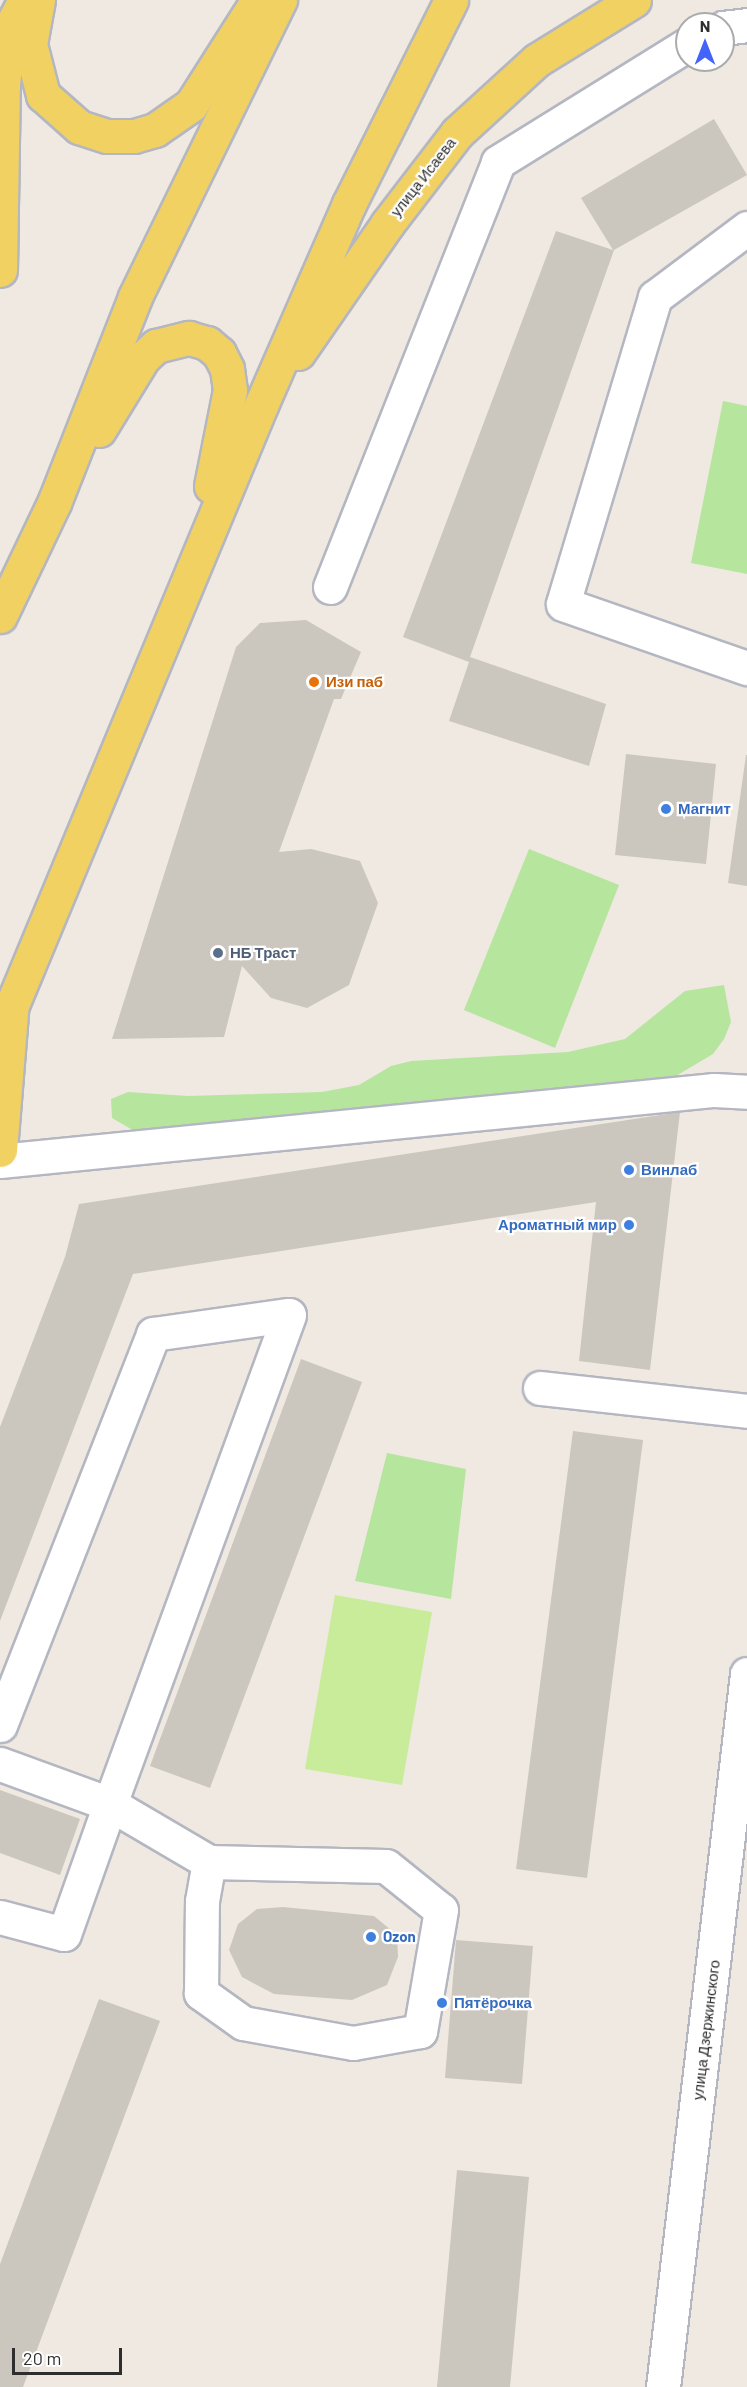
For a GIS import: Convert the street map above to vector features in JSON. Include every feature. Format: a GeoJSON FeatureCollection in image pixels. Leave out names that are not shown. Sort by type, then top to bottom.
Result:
{"type":"FeatureCollection","features":[{"type":"Feature","properties":{"kind":"main road"},"geometry":{"type":"LineString","coordinates":[[0,270],[6,52],[9,30],[25,0]]}},
{"type":"Feature","properties":{"kind":"main road"},"geometry":{"type":"LineString","coordinates":[[38,0],[30,44],[43,95],[79,127],[107,136],[134,136],[155,130],[191,105],[258,0]]}},
{"type":"Feature","properties":{"kind":"main road"},"geometry":{"type":"LineString","coordinates":[[0,616],[54,503],[135,297],[280,0]]}},
{"type":"Feature","properties":{"kind":"main road"},"geometry":{"type":"LineString","coordinates":[[0,1150],[5,1023],[200,545],[349,204],[451,0]]}},
{"type":"Feature","properties":{"kind":"main road","name":"улица Исаева"},"geometry":{"type":"LineString","coordinates":[[262,403],[359,270],[388,224],[457,133],[537,60],[634,0]]}},
{"type":"Feature","properties":{"kind":"main road"},"geometry":{"type":"LineString","coordinates":[[54,503],[143,358],[156,346],[189,338],[207,343],[219,353],[227,369],[230,390],[200,545]]}},
{"type":"Feature","properties":{"kind":"street"},"geometry":{"type":"LineString","coordinates":[[330,587],[498,162],[675,52]]}},
{"type":"Feature","properties":{"kind":"street"},"geometry":{"type":"LineString","coordinates":[[747,228],[655,297],[563,604],[747,669]]}},
{"type":"Feature","properties":{"kind":"street"},"geometry":{"type":"LineString","coordinates":[[0,1161],[714,1090],[747,1092]]}},
{"type":"Feature","properties":{"kind":"street"},"geometry":{"type":"LineString","coordinates":[[0,1725],[153,1334],[289,1315],[64,1934],[0,1917]]}},
{"type":"Feature","properties":{"kind":"street"},"geometry":{"type":"LineString","coordinates":[[540,1388],[747,1412]]}},
{"type":"Feature","properties":{"kind":"street","name":"улица Дзержинского"},"geometry":{"type":"LineString","coordinates":[[663,2387],[747,1674]]}},
{"type":"Feature","properties":{"kind":"street"},"geometry":{"type":"LineString","coordinates":[[0,1764],[110,1804],[209,1862],[386,1866],[441,1910],[420,2031],[353,2043],[243,2023],[201,1992],[202,1901],[209,1862]]}},
{"type":"Feature","properties":{"kind":"green space"},"geometry":{"type":"Polygon","coordinates":[[[723,401],[747,406],[747,574],[691,563],[723,401]]]}},
{"type":"Feature","properties":{"kind":"green space"},"geometry":{"type":"Polygon","coordinates":[[[529,849],[619,885],[555,1048],[464,1010],[529,849]]]}},
{"type":"Feature","properties":{"kind":"green space"},"geometry":{"type":"Polygon","coordinates":[[[724,985],[731,1022],[724,1039],[713,1054],[664,1083],[143,1136],[112,1118],[111,1099],[128,1092],[188,1096],[322,1092],[359,1085],[391,1066],[411,1061],[568,1052],[625,1039],[685,991],[724,985]]]}},
{"type":"Feature","properties":{"kind":"green space"},"geometry":{"type":"Polygon","coordinates":[[[387,1453],[466,1469],[451,1599],[355,1581],[387,1453]]]}},
{"type":"Feature","properties":{"kind":"green space"},"geometry":{"type":"Polygon","coordinates":[[[335,1595],[432,1612],[402,1785],[305,1769],[335,1595]]]}},
{"type":"Feature","properties":{"kind":"building"},"geometry":{"type":"Polygon","coordinates":[[[714,119],[747,175],[614,250],[470,657],[606,704],[589,766],[449,721],[469,662],[403,637],[556,231],[613,250],[581,198],[714,119]]]}},
{"type":"Feature","properties":{"kind":"building"},"geometry":{"type":"Polygon","coordinates":[[[306,620],[361,652],[341,699],[334,699],[279,852],[311,849],[360,861],[378,903],[349,985],[307,1008],[271,998],[242,966],[224,1037],[112,1039],[236,647],[260,623],[306,620]]]}},
{"type":"Feature","properties":{"kind":"building","name":"Магнит"},"geometry":{"type":"Polygon","coordinates":[[[626,754],[716,764],[706,864],[615,855],[626,754]]]}},
{"type":"Feature","properties":{"kind":"building"},"geometry":{"type":"Polygon","coordinates":[[[747,755],[747,886],[728,883],[747,755]]]}},
{"type":"Feature","properties":{"kind":"building"},"geometry":{"type":"Polygon","coordinates":[[[680,1112],[650,1370],[579,1361],[596,1202],[133,1274],[0,1621],[0,1427],[65,1257],[79,1204],[680,1112]]]}},
{"type":"Feature","properties":{"kind":"building"},"geometry":{"type":"Polygon","coordinates":[[[301,1359],[362,1382],[210,1788],[150,1766],[301,1359]]]}},
{"type":"Feature","properties":{"kind":"building"},"geometry":{"type":"Polygon","coordinates":[[[573,1431],[643,1440],[587,1878],[516,1869],[573,1431]]]}},
{"type":"Feature","properties":{"kind":"building"},"geometry":{"type":"Polygon","coordinates":[[[0,1790],[80,1819],[60,1875],[0,1853],[0,1790]]]}},
{"type":"Feature","properties":{"kind":"building"},"geometry":{"type":"Polygon","coordinates":[[[283,1907],[374,1916],[397,1935],[398,1957],[387,1985],[352,2000],[274,1994],[242,1977],[229,1950],[238,1924],[257,1909],[283,1907]]]}},
{"type":"Feature","properties":{"kind":"building"},"geometry":{"type":"Polygon","coordinates":[[[456,1940],[533,1946],[522,2084],[445,2078],[456,1940]]]}},
{"type":"Feature","properties":{"kind":"building"},"geometry":{"type":"Polygon","coordinates":[[[99,1999],[160,2021],[23,2387],[0,2387],[0,2264],[99,1999]]]}},
{"type":"Feature","properties":{"kind":"building"},"geometry":{"type":"Polygon","coordinates":[[[457,2170],[529,2177],[510,2387],[437,2387],[457,2170]]]}},
{"type":"Feature","properties":{"kind":"place","name":"Изи паб"},"geometry":{"type":"Point","coordinates":[314,682]}},
{"type":"Feature","properties":{"kind":"place","name":"Магнит"},"geometry":{"type":"Point","coordinates":[666,809]}},
{"type":"Feature","properties":{"kind":"place","name":"НБ Траст"},"geometry":{"type":"Point","coordinates":[218,953]}},
{"type":"Feature","properties":{"kind":"place","name":"Винлаб"},"geometry":{"type":"Point","coordinates":[629,1170]}},
{"type":"Feature","properties":{"kind":"place","name":"Ароматный мир"},"geometry":{"type":"Point","coordinates":[629,1225]}},
{"type":"Feature","properties":{"kind":"place","name":"Ozon"},"geometry":{"type":"Point","coordinates":[371,1937]}},
{"type":"Feature","properties":{"kind":"place","name":"Пятёрочка"},"geometry":{"type":"Point","coordinates":[442,2003]}}]}
